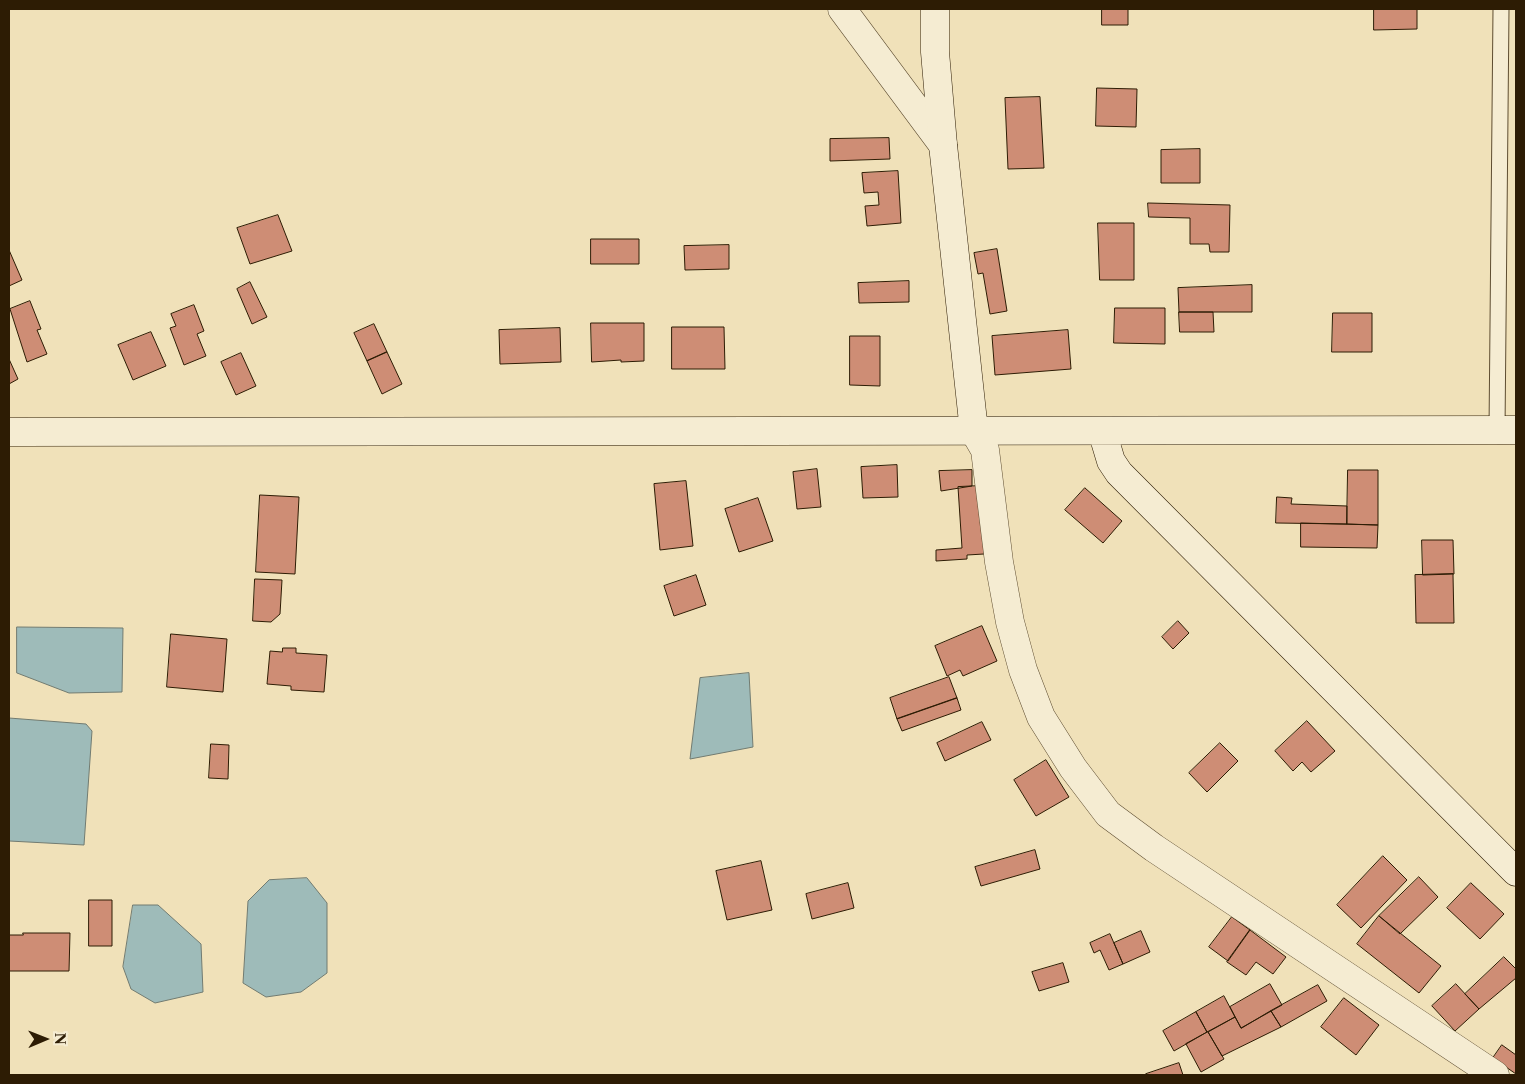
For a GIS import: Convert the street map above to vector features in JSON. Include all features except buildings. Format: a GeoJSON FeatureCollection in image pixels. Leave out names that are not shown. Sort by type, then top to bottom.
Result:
{"type":"FeatureCollection","features":[{"type":"Feature","properties":{"kind":"street"},"geometry":{"type":"LineString","coordinates":[[842,9],[943,145]]}},
{"type":"Feature","properties":{"kind":"street"},"geometry":{"type":"LineString","coordinates":[[935,9],[935,52],[943,145],[974,431],[985,450],[999,562],[1010,622],[1023,670],[1041,717],[1073,768],[1108,814],[1154,848],[1495,1075]]}},
{"type":"Feature","properties":{"kind":"street"},"geometry":{"type":"LineString","coordinates":[[9,432],[1507,430]]}},
{"type":"Feature","properties":{"kind":"street"},"geometry":{"type":"LineString","coordinates":[[1102,431],[1111,460],[1119,473],[1516,872]]}},
{"type":"Feature","properties":{"kind":"lane"},"geometry":{"type":"LineString","coordinates":[[1501,9],[1507,430]]}},
{"type":"Feature","properties":{"kind":"water"},"geometry":{"type":"Polygon","coordinates":[[[17,627],[123,628],[122,692],[69,693],[17,673],[17,627]]]}},
{"type":"Feature","properties":{"kind":"water"},"geometry":{"type":"Polygon","coordinates":[[[749,673],[753,747],[690,759],[700,678],[749,673]]]}},
{"type":"Feature","properties":{"kind":"water"},"geometry":{"type":"Polygon","coordinates":[[[9,718],[86,724],[92,731],[84,845],[9,841],[9,718]]]}},
{"type":"Feature","properties":{"kind":"water"},"geometry":{"type":"Polygon","coordinates":[[[307,878],[327,903],[327,973],[301,992],[266,997],[243,983],[248,901],[269,880],[307,878]]]}},
{"type":"Feature","properties":{"kind":"water"},"geometry":{"type":"Polygon","coordinates":[[[133,905],[158,905],[201,944],[203,992],[155,1003],[131,989],[123,967],[133,905]]]}}]}
